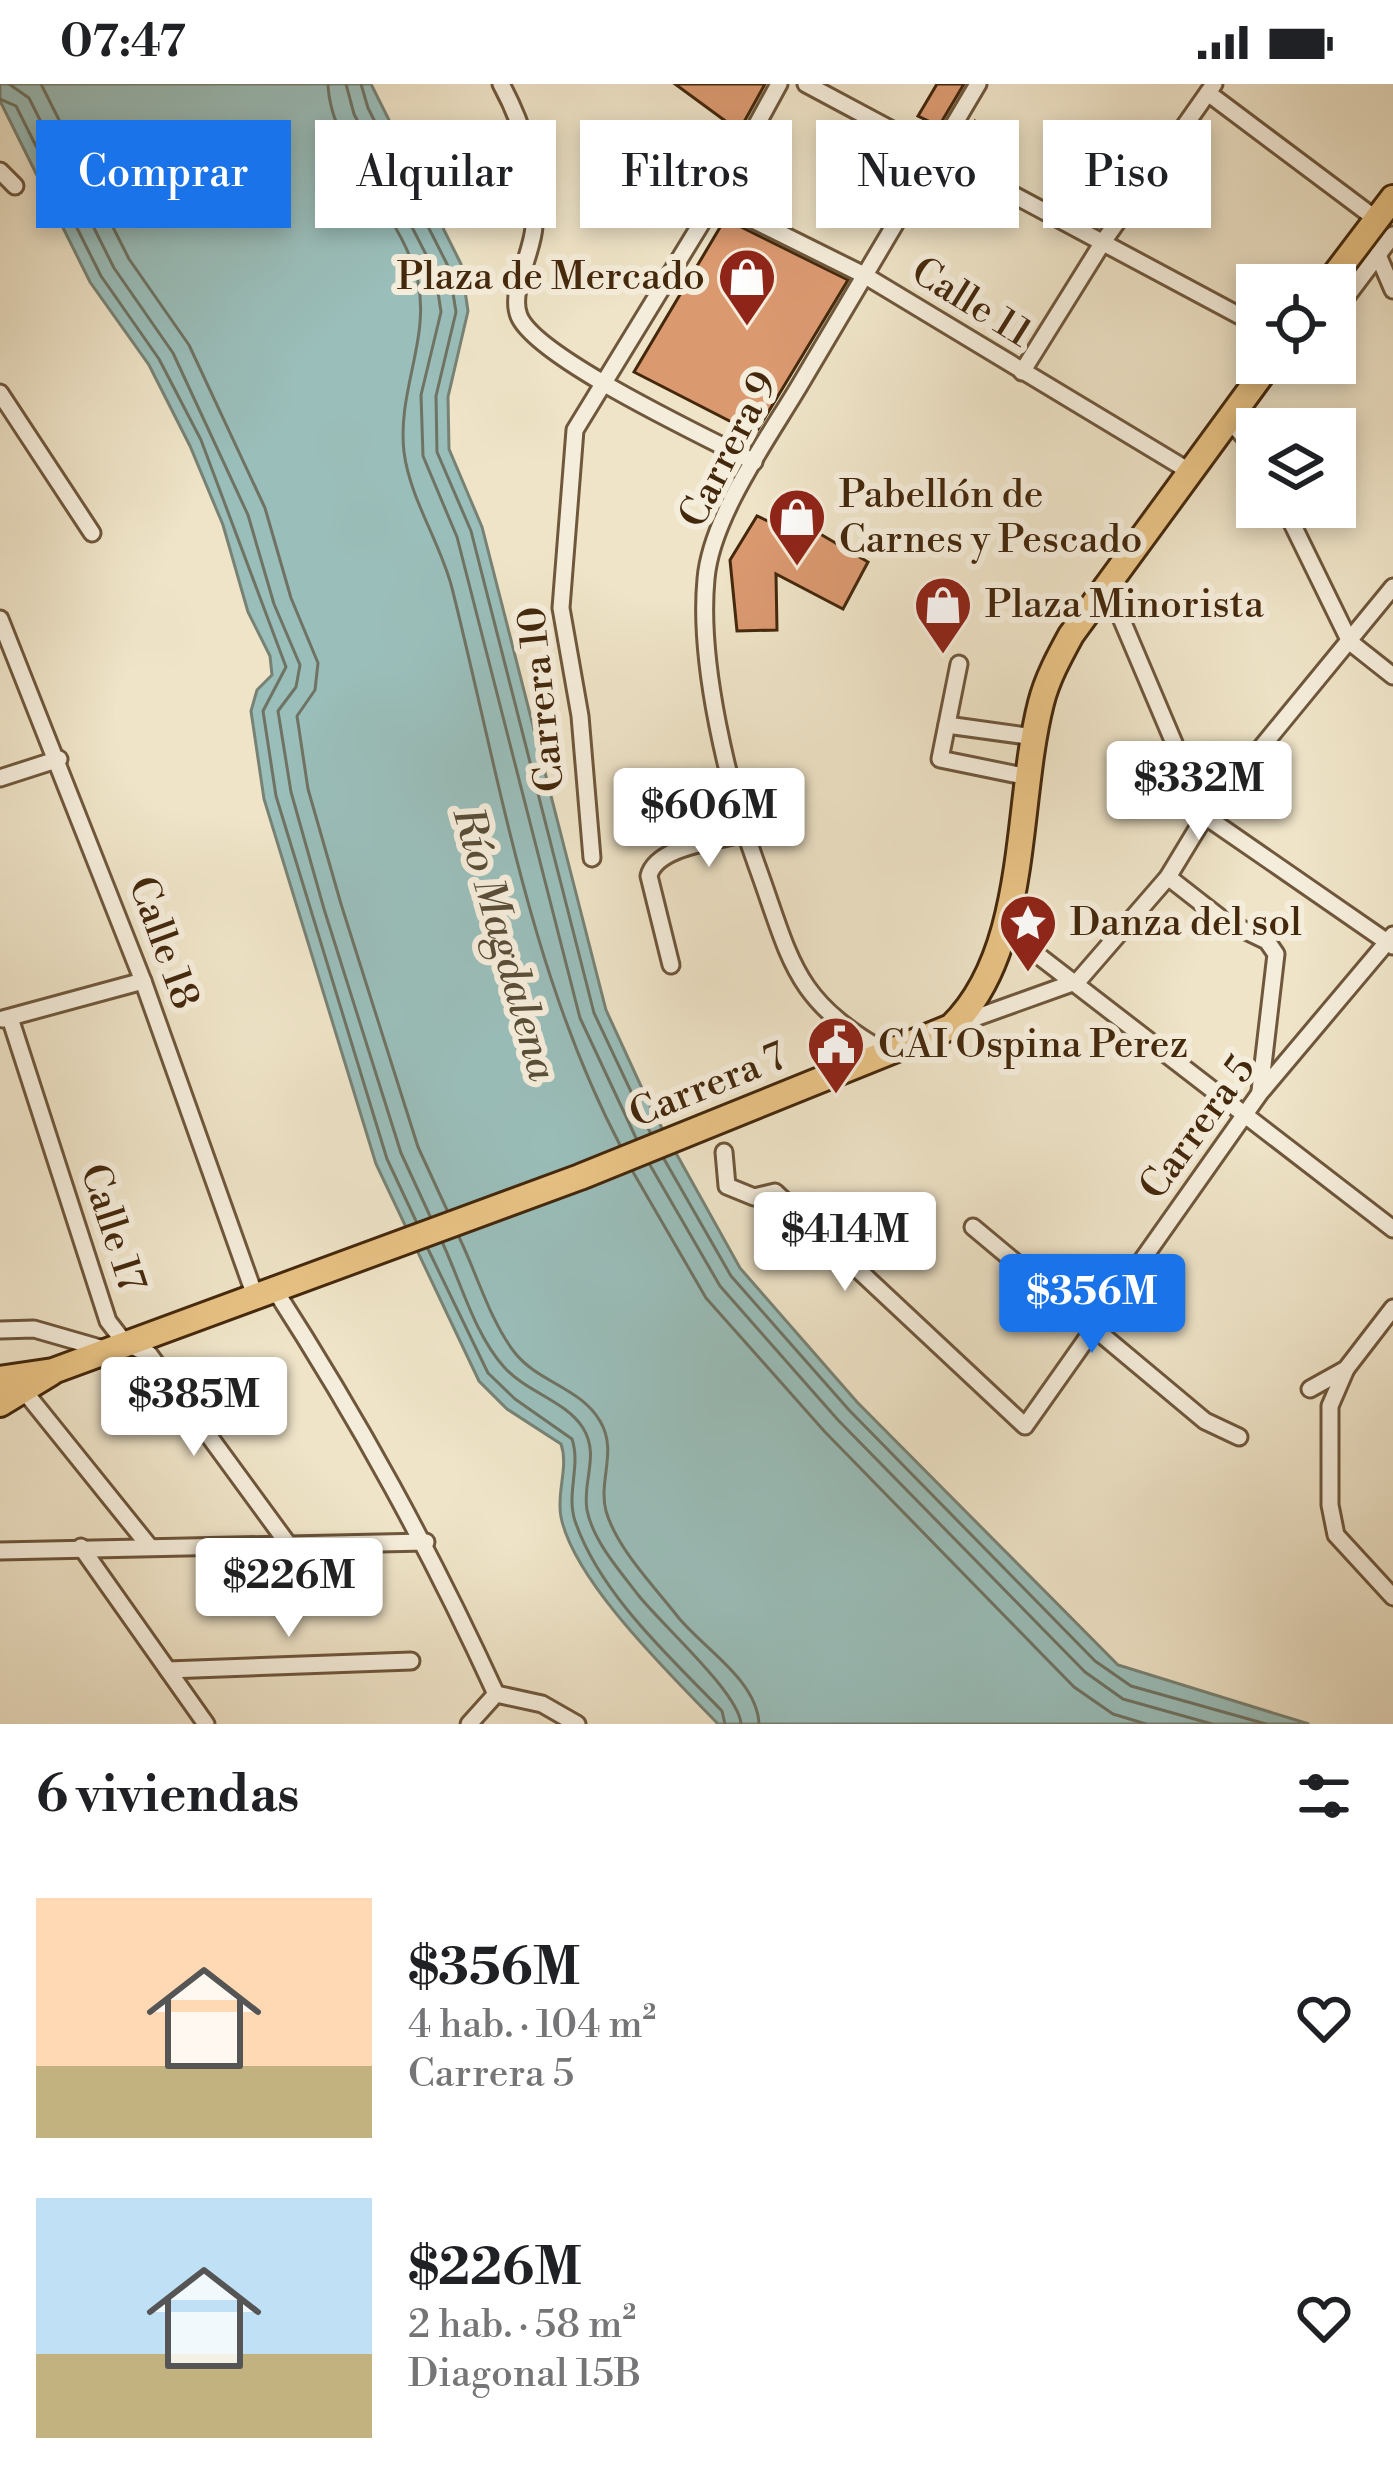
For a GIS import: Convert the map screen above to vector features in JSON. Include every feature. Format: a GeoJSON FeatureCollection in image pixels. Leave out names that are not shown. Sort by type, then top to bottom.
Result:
{"type":"FeatureCollection","features":[{"type":"Feature","properties":{"kind":"main road"},"geometry":{"type":"LineString","coordinates":[[1348,264],[1384,227],[1393,197]]}},
{"type":"Feature","properties":{"kind":"main road","name":"Carrera 7"},"geometry":{"type":"LineString","coordinates":[[0,1379],[53,1371],[328,1265],[580,1177],[951,1027],[974,1005],[989,978],[1004,928],[1034,737],[1054,667],[1254,384]]}},
{"type":"Feature","properties":{"kind":"main road","name":"Carrera 7"},"geometry":{"type":"LineString","coordinates":[[0,1404],[53,1371]]}},
{"type":"Feature","properties":{"kind":"street"},"geometry":{"type":"LineString","coordinates":[[501,84],[529,144],[534,227],[515,302],[520,319],[546,344],[602,381],[754,462]]}},
{"type":"Feature","properties":{"kind":"street","name":"Carrera 10"},"geometry":{"type":"LineString","coordinates":[[759,120],[779,84]]}},
{"type":"Feature","properties":{"kind":"street"},"geometry":{"type":"LineString","coordinates":[[806,84],[873,120]]}},
{"type":"Feature","properties":{"kind":"street","name":"Carrera 9"},"geometry":{"type":"LineString","coordinates":[[956,120],[977,84]]}},
{"type":"Feature","properties":{"kind":"street"},"geometry":{"type":"LineString","coordinates":[[1022,372],[1103,242],[1211,88],[1384,227],[1378,255],[1356,284]]}},
{"type":"Feature","properties":{"kind":"street"},"geometry":{"type":"LineString","coordinates":[[0,171],[15,186]]}},
{"type":"Feature","properties":{"kind":"street"},"geometry":{"type":"LineString","coordinates":[[1019,197],[1236,314]]}},
{"type":"Feature","properties":{"kind":"street","name":"Carrera 10"},"geometry":{"type":"LineString","coordinates":[[592,858],[580,716],[561,608],[574,430],[698,228]]}},
{"type":"Feature","properties":{"kind":"street","name":"Calle 11"},"geometry":{"type":"LineString","coordinates":[[769,228],[864,275],[1189,471]]}},
{"type":"Feature","properties":{"kind":"street","name":"Carrera 9"},"geometry":{"type":"LineString","coordinates":[[887,1053],[838,1025],[798,980],[745,833],[706,642],[706,577],[716,539],[754,462],[892,228]]}},
{"type":"Feature","properties":{"kind":"street"},"geometry":{"type":"LineString","coordinates":[[1378,255],[1393,290]]}},
{"type":"Feature","properties":{"kind":"street"},"geometry":{"type":"LineString","coordinates":[[1,396],[92,532]]}},
{"type":"Feature","properties":{"kind":"street"},"geometry":{"type":"LineString","coordinates":[[1228,419],[1236,428]]}},
{"type":"Feature","properties":{"kind":"street"},"geometry":{"type":"LineString","coordinates":[[1294,528],[1350,642],[1393,676]]}},
{"type":"Feature","properties":{"kind":"street"},"geometry":{"type":"LineString","coordinates":[[1108,585],[1205,816],[1391,941]]}},
{"type":"Feature","properties":{"kind":"street"},"geometry":{"type":"LineString","coordinates":[[951,1027],[1078,981],[1168,877],[1205,816],[1393,587]]}},
{"type":"Feature","properties":{"kind":"street","name":"Calle 18"},"geometry":{"type":"LineString","coordinates":[[0,619],[59,759],[263,1290],[370,1438],[426,1542],[496,1694]]}},
{"type":"Feature","properties":{"kind":"street"},"geometry":{"type":"LineString","coordinates":[[959,664],[940,759],[1028,777]]}},
{"type":"Feature","properties":{"kind":"street"},"geometry":{"type":"LineString","coordinates":[[947,725],[1034,737]]}},
{"type":"Feature","properties":{"kind":"street"},"geometry":{"type":"LineString","coordinates":[[0,778],[59,759]]}},
{"type":"Feature","properties":{"kind":"street"},"geometry":{"type":"LineString","coordinates":[[671,965],[649,876],[652,866],[663,856],[745,833]]}},
{"type":"Feature","properties":{"kind":"street"},"geometry":{"type":"LineString","coordinates":[[1168,877],[1223,920],[1267,941],[1276,954],[1260,1094]]}},
{"type":"Feature","properties":{"kind":"street"},"geometry":{"type":"LineString","coordinates":[[1004,928],[1393,1229]]}},
{"type":"Feature","properties":{"kind":"street","name":"Carrera 5"},"geometry":{"type":"LineString","coordinates":[[724,1152],[728,1186],[754,1197],[775,1192],[1025,1426],[1260,1094],[1391,941]]}},
{"type":"Feature","properties":{"kind":"street"},"geometry":{"type":"LineString","coordinates":[[5,1019],[143,981]]}},
{"type":"Feature","properties":{"kind":"street","name":"Calle 17"},"geometry":{"type":"LineString","coordinates":[[5,1019],[116,1347],[148,1354],[288,1544]]}},
{"type":"Feature","properties":{"kind":"street"},"geometry":{"type":"LineString","coordinates":[[974,1227],[1205,1421],[1239,1437]]}},
{"type":"Feature","properties":{"kind":"street"},"geometry":{"type":"LineString","coordinates":[[1393,1308],[1346,1369],[1330,1406],[1336,1535],[1393,1597]]}},
{"type":"Feature","properties":{"kind":"street"},"geometry":{"type":"LineString","coordinates":[[0,1330],[34,1329],[116,1347]]}},
{"type":"Feature","properties":{"kind":"street"},"geometry":{"type":"LineString","coordinates":[[1310,1389],[1346,1369]]}},
{"type":"Feature","properties":{"kind":"street"},"geometry":{"type":"LineString","coordinates":[[25,1392],[149,1546]]}},
{"type":"Feature","properties":{"kind":"street"},"geometry":{"type":"LineString","coordinates":[[2,1547],[426,1542]]}},
{"type":"Feature","properties":{"kind":"street"},"geometry":{"type":"LineString","coordinates":[[81,1547],[206,1724]]}},
{"type":"Feature","properties":{"kind":"street"},"geometry":{"type":"LineString","coordinates":[[168,1670],[411,1661]]}},
{"type":"Feature","properties":{"kind":"street"},"geometry":{"type":"LineString","coordinates":[[469,1724],[496,1694],[542,1704],[577,1724]]}},
{"type":"Feature","properties":{"kind":"water","name":"Río Magdalena"},"geometry":{"type":"Polygon","coordinates":[[[0,84],[371,84],[389,120],[315,120],[315,228],[443,228],[461,264],[468,311],[448,397],[449,449],[482,527],[606,1010],[652,1110],[740,1268],[857,1402],[1118,1665],[1309,1724],[718,1724],[604,1598],[570,1543],[561,1517],[561,1444],[507,1409],[479,1381],[376,1164],[264,799],[251,711],[257,690],[272,675],[270,656],[248,612],[223,525],[190,446],[149,365],[90,282],[63,228],[291,228],[291,120],[36,120],[36,173],[0,101],[0,84]]]}},
{"type":"Feature","properties":{"kind":"building"},"geometry":{"type":"Polygon","coordinates":[[[675,84],[765,84],[745,120],[724,120],[675,84]]]}},
{"type":"Feature","properties":{"kind":"building"},"geometry":{"type":"Polygon","coordinates":[[[937,84],[964,84],[943,120],[918,116],[937,84]]]}},
{"type":"Feature","properties":{"kind":"building","name":"Plaza de Mercado"},"geometry":{"type":"Polygon","coordinates":[[[720,228],[743,228],[848,280],[755,434],[634,372],[720,228]]]}},
{"type":"Feature","properties":{"kind":"building","name":"Pabellón de Carnes y Pescado"},"geometry":{"type":"Polygon","coordinates":[[[781,511],[868,562],[843,609],[776,574],[777,630],[737,631],[730,560],[757,516],[768,521],[781,511]]]}},
{"type":"Feature","properties":{"kind":"place","name":"Plaza de Mercado"},"geometry":{"type":"Point","coordinates":[747,328]}},
{"type":"Feature","properties":{"kind":"place","name":"Pabellón de Carnes y Pescado"},"geometry":{"type":"Point","coordinates":[797,568]}},
{"type":"Feature","properties":{"kind":"place","name":"Plaza Minorista"},"geometry":{"type":"Point","coordinates":[943,656]}},
{"type":"Feature","properties":{"kind":"place","name":"Danza del sol"},"geometry":{"type":"Point","coordinates":[1028,974]}},
{"type":"Feature","properties":{"kind":"place","name":"CAI Ospina Perez"},"geometry":{"type":"Point","coordinates":[836,1096]}}]}
